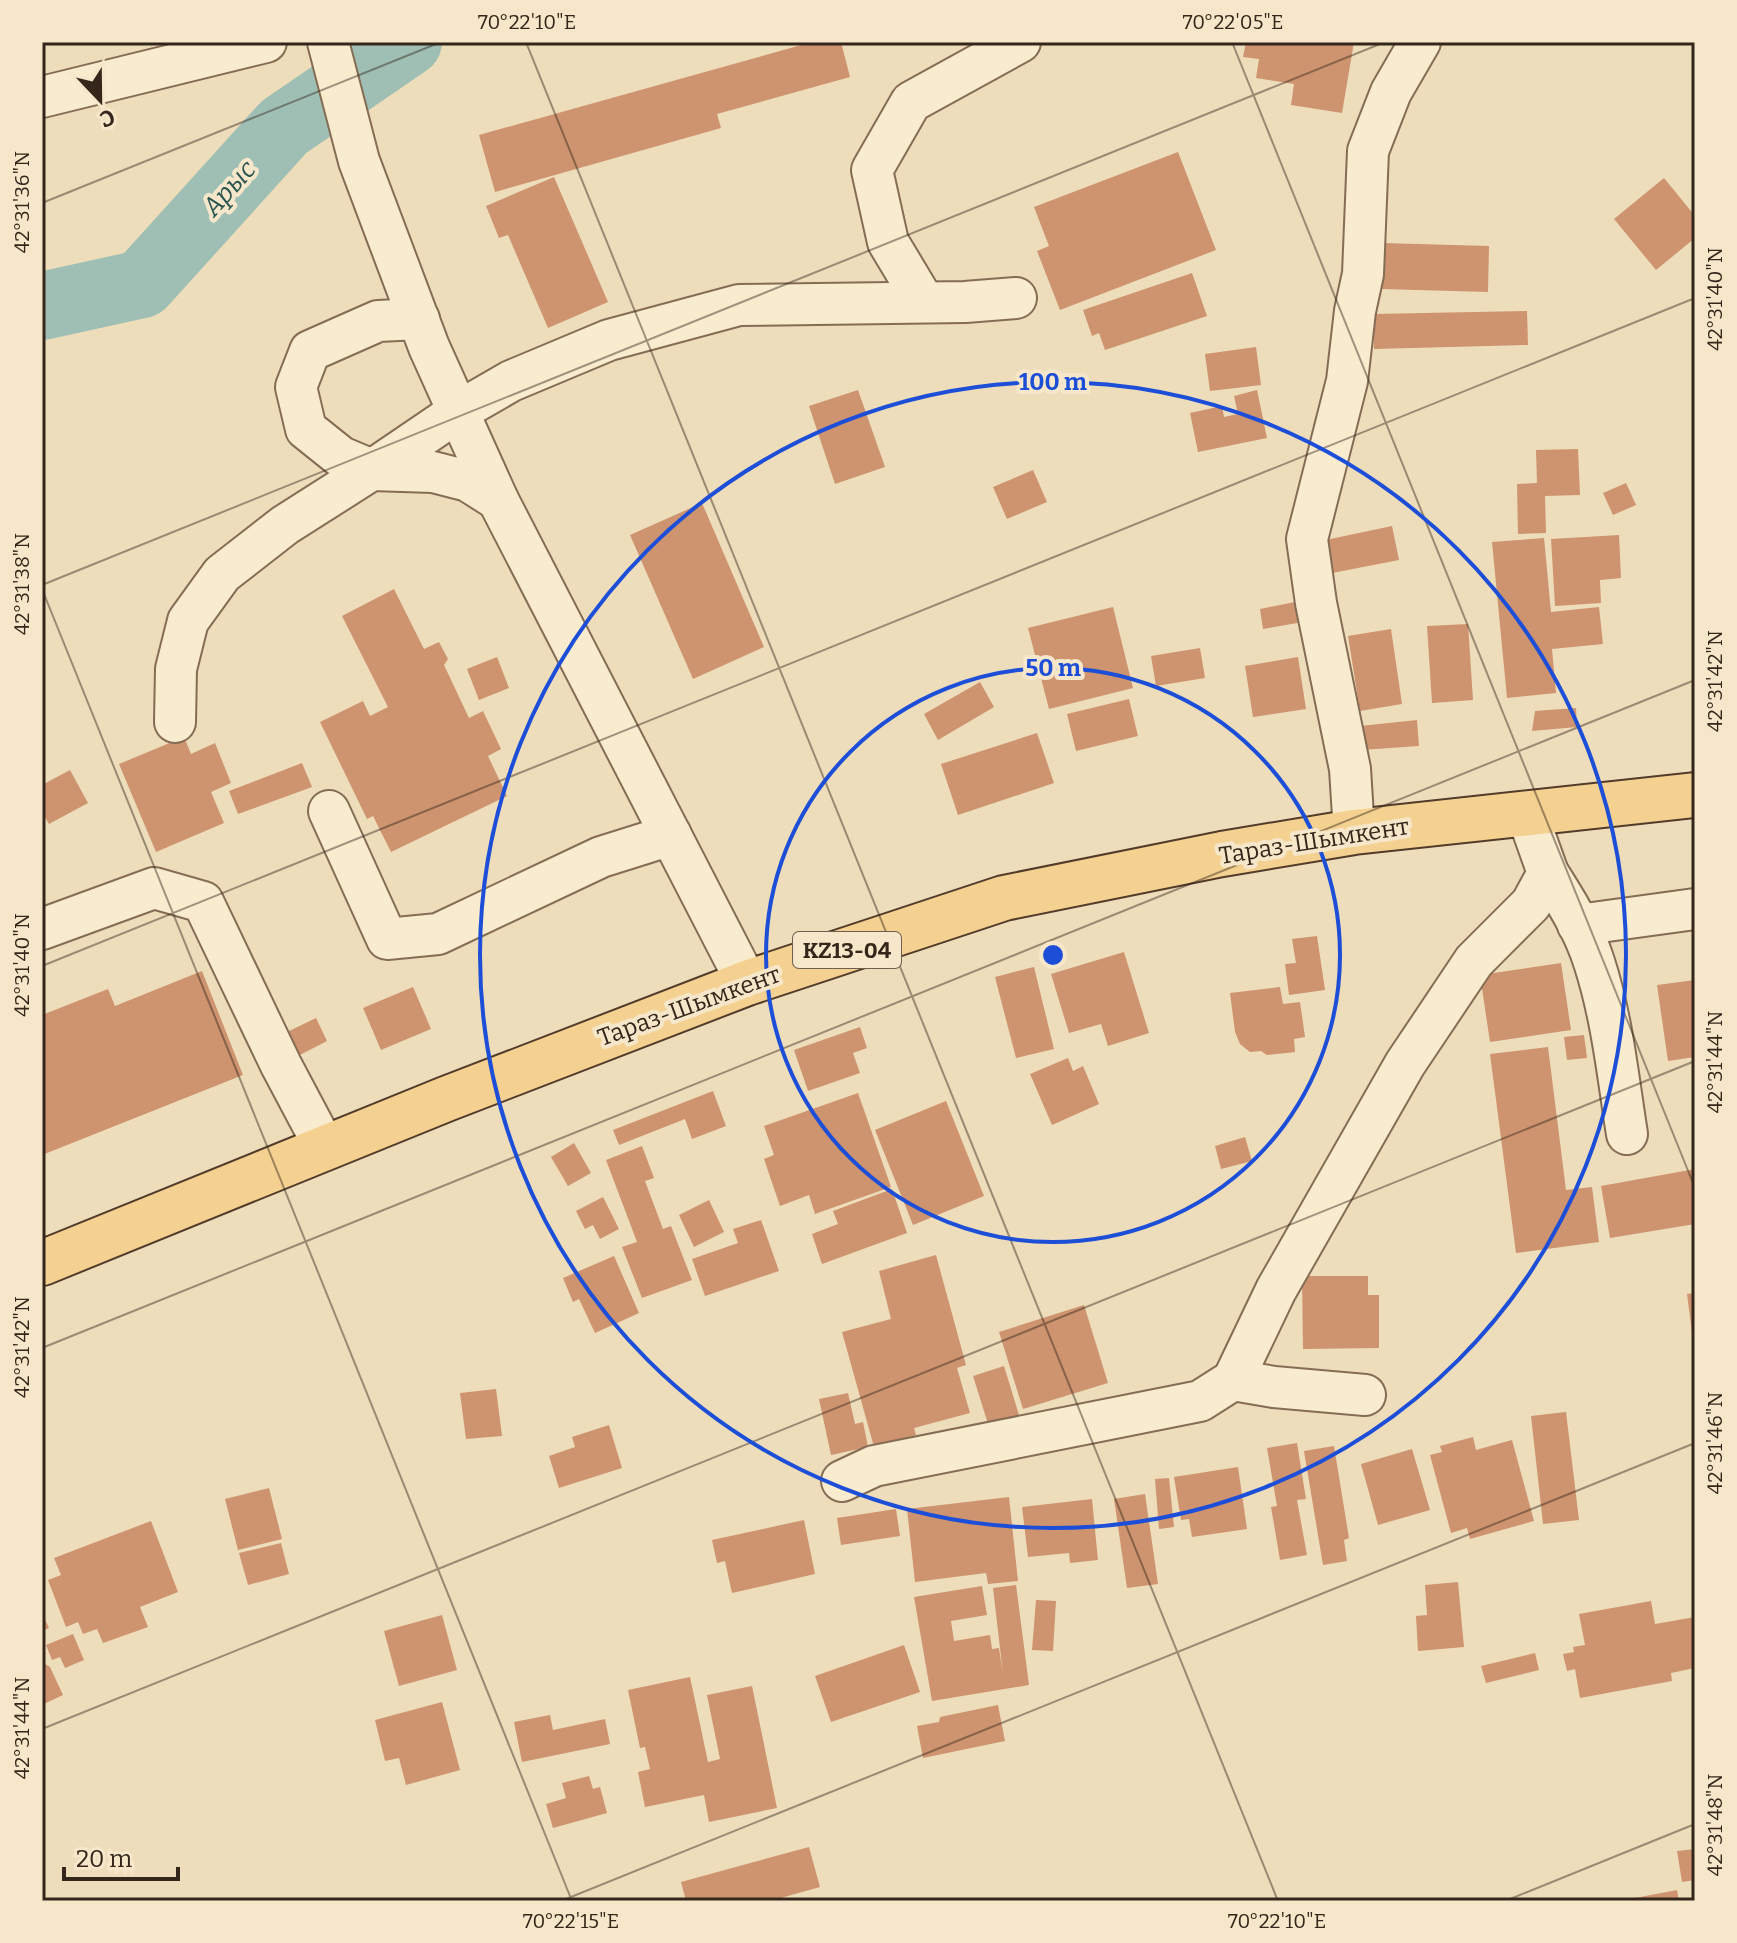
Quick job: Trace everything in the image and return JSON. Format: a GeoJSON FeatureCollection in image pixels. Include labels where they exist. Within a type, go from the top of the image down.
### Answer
{"type":"FeatureCollection","features":[{"type":"Feature","properties":{"kind":"main road","name":"Тараз-Шымкент"},"geometry":{"type":"LineString","coordinates":[[42,1263],[446,1099],[747,983],[1004,898],[1222,854],[1354,832],[1695,795]]}},
{"type":"Feature","properties":{"kind":"street"},"geometry":{"type":"LineString","coordinates":[[42,97],[266,42]]}},
{"type":"Feature","properties":{"kind":"street"},"geometry":{"type":"LineString","coordinates":[[924,302],[888,242],[872,170],[911,102],[1020,42]]}},
{"type":"Feature","properties":{"kind":"street"},"geometry":{"type":"LineString","coordinates":[[1354,832],[1350,769],[1321,632],[1307,539],[1347,381],[1355,311],[1363,274],[1368,151],[1391,92],[1420,42]]}},
{"type":"Feature","properties":{"kind":"street"},"geometry":{"type":"LineString","coordinates":[[329,45],[359,161],[419,319],[498,500],[747,983]]}},
{"type":"Feature","properties":{"kind":"street"},"geometry":{"type":"LineString","coordinates":[[175,722],[176,669],[188,621],[222,574],[285,525],[459,411],[511,381],[609,340],[739,305],[965,302],[1016,298]]}},
{"type":"Feature","properties":{"kind":"street"},"geometry":{"type":"LineString","coordinates":[[419,319],[378,321],[310,351],[296,387],[306,429],[341,457],[372,470],[433,472],[468,481],[498,500]]}},
{"type":"Feature","properties":{"kind":"street"},"geometry":{"type":"LineString","coordinates":[[329,811],[387,939],[438,934],[601,857],[671,835]]}},
{"type":"Feature","properties":{"kind":"street"},"geometry":{"type":"LineString","coordinates":[[1527,814],[1548,873],[1571,909],[1594,960],[1608,1013],[1627,1134]]}},
{"type":"Feature","properties":{"kind":"street"},"geometry":{"type":"LineString","coordinates":[[842,1481],[874,1466],[1200,1401],[1233,1380],[1276,1290],[1405,1064],[1474,961],[1531,904],[1548,873]]}},
{"type":"Feature","properties":{"kind":"street"},"geometry":{"type":"LineString","coordinates":[[42,929],[154,888],[203,902],[281,1065],[325,1148]]}},
{"type":"Feature","properties":{"kind":"street"},"geometry":{"type":"LineString","coordinates":[[1578,925],[1695,909]]}},
{"type":"Feature","properties":{"kind":"street"},"geometry":{"type":"LineString","coordinates":[[1233,1380],[1365,1395]]}},
{"type":"Feature","properties":{"kind":"building"},"geometry":{"type":"Polygon","coordinates":[[[812,42],[841,42],[850,77],[717,114],[721,128],[495,192],[479,135],[812,42]]]}},
{"type":"Feature","properties":{"kind":"building"},"geometry":{"type":"Polygon","coordinates":[[[1246,42],[1354,42],[1342,113],[1291,105],[1294,84],[1256,78],[1259,59],[1243,57],[1246,42]]]}},
{"type":"Feature","properties":{"kind":"building"},"geometry":{"type":"Polygon","coordinates":[[[1178,152],[1216,250],[1060,310],[1037,251],[1049,246],[1034,207],[1178,152]]]}},
{"type":"Feature","properties":{"kind":"building"},"geometry":{"type":"Polygon","coordinates":[[[554,177],[608,302],[548,328],[508,235],[499,238],[486,206],[554,177]]]}},
{"type":"Feature","properties":{"kind":"building"},"geometry":{"type":"Polygon","coordinates":[[[1664,178],[1695,216],[1695,238],[1656,270],[1614,219],[1664,178]]]}},
{"type":"Feature","properties":{"kind":"building"},"geometry":{"type":"Polygon","coordinates":[[[1382,243],[1489,246],[1488,292],[1381,289],[1382,243]]]}},
{"type":"Feature","properties":{"kind":"building"},"geometry":{"type":"Polygon","coordinates":[[[1192,273],[1207,316],[1105,350],[1099,333],[1092,336],[1083,310],[1192,273]]]}},
{"type":"Feature","properties":{"kind":"building"},"geometry":{"type":"Polygon","coordinates":[[[1527,311],[1528,345],[1374,349],[1373,314],[1527,311]]]}},
{"type":"Feature","properties":{"kind":"building"},"geometry":{"type":"Polygon","coordinates":[[[1256,347],[1261,385],[1210,391],[1205,354],[1256,347]]]}},
{"type":"Feature","properties":{"kind":"building"},"geometry":{"type":"Polygon","coordinates":[[[858,390],[885,467],[835,484],[809,406],[858,390]]]}},
{"type":"Feature","properties":{"kind":"building"},"geometry":{"type":"Polygon","coordinates":[[[1257,390],[1267,438],[1198,452],[1190,413],[1222,406],[1224,417],[1238,414],[1234,396],[1257,390]]]}},
{"type":"Feature","properties":{"kind":"building"},"geometry":{"type":"Polygon","coordinates":[[[1578,449],[1580,495],[1545,496],[1546,533],[1518,534],[1517,484],[1537,483],[1536,450],[1578,449]]]}},
{"type":"Feature","properties":{"kind":"building"},"geometry":{"type":"Polygon","coordinates":[[[1033,470],[1047,502],[1007,519],[993,487],[1033,470]]]}},
{"type":"Feature","properties":{"kind":"building"},"geometry":{"type":"Polygon","coordinates":[[[1626,483],[1636,505],[1613,515],[1603,493],[1626,483]]]}},
{"type":"Feature","properties":{"kind":"building"},"geometry":{"type":"Polygon","coordinates":[[[702,503],[764,647],[693,679],[630,535],[702,503]]]}},
{"type":"Feature","properties":{"kind":"building"},"geometry":{"type":"Polygon","coordinates":[[[1392,526],[1399,560],[1322,575],[1316,542],[1392,526]]]}},
{"type":"Feature","properties":{"kind":"building"},"geometry":{"type":"Polygon","coordinates":[[[1619,535],[1621,578],[1600,580],[1601,603],[1555,606],[1551,539],[1619,535]]]}},
{"type":"Feature","properties":{"kind":"building"},"geometry":{"type":"Polygon","coordinates":[[[1544,538],[1551,612],[1599,607],[1603,644],[1552,649],[1556,693],[1507,698],[1492,542],[1544,538]]]}},
{"type":"Feature","properties":{"kind":"building"},"geometry":{"type":"Polygon","coordinates":[[[394,589],[424,649],[439,642],[448,659],[444,665],[469,718],[483,711],[501,749],[488,756],[507,796],[391,852],[373,816],[367,819],[320,722],[363,701],[370,716],[388,707],[342,616],[394,589]]]}},
{"type":"Feature","properties":{"kind":"building"},"geometry":{"type":"Polygon","coordinates":[[[1300,601],[1303,622],[1263,629],[1260,609],[1300,601]]]}},
{"type":"Feature","properties":{"kind":"building"},"geometry":{"type":"Polygon","coordinates":[[[1113,607],[1133,688],[1049,709],[1028,628],[1113,607]]]}},
{"type":"Feature","properties":{"kind":"building"},"geometry":{"type":"Polygon","coordinates":[[[1468,624],[1473,700],[1432,703],[1427,626],[1468,624]]]}},
{"type":"Feature","properties":{"kind":"building"},"geometry":{"type":"Polygon","coordinates":[[[1391,629],[1402,704],[1360,711],[1348,636],[1391,629]]]}},
{"type":"Feature","properties":{"kind":"building"},"geometry":{"type":"Polygon","coordinates":[[[1200,648],[1205,678],[1156,686],[1151,656],[1200,648]]]}},
{"type":"Feature","properties":{"kind":"building"},"geometry":{"type":"Polygon","coordinates":[[[497,657],[509,688],[479,700],[467,669],[497,657]]]}},
{"type":"Feature","properties":{"kind":"building"},"geometry":{"type":"Polygon","coordinates":[[[1298,657],[1306,709],[1253,717],[1245,666],[1298,657]]]}},
{"type":"Feature","properties":{"kind":"building"},"geometry":{"type":"Polygon","coordinates":[[[980,682],[994,707],[938,740],[924,714],[980,682]]]}},
{"type":"Feature","properties":{"kind":"building"},"geometry":{"type":"Polygon","coordinates":[[[1129,699],[1138,736],[1076,751],[1067,714],[1129,699]]]}},
{"type":"Feature","properties":{"kind":"building"},"geometry":{"type":"Polygon","coordinates":[[[1576,708],[1577,727],[1532,731],[1535,711],[1576,708]]]}},
{"type":"Feature","properties":{"kind":"building"},"geometry":{"type":"Polygon","coordinates":[[[1417,720],[1419,746],[1361,750],[1360,726],[1417,720]]]}},
{"type":"Feature","properties":{"kind":"building"},"geometry":{"type":"Polygon","coordinates":[[[1037,733],[1054,783],[958,815],[941,764],[1037,733]]]}},
{"type":"Feature","properties":{"kind":"building"},"geometry":{"type":"Polygon","coordinates":[[[184,737],[191,754],[215,743],[231,783],[211,792],[224,823],[156,852],[119,764],[184,737]]]}},
{"type":"Feature","properties":{"kind":"building"},"geometry":{"type":"Polygon","coordinates":[[[302,763],[312,787],[238,814],[229,791],[302,763]]]}},
{"type":"Feature","properties":{"kind":"building"},"geometry":{"type":"Polygon","coordinates":[[[70,770],[88,803],[49,824],[42,812],[42,785],[70,770]]]}},
{"type":"Feature","properties":{"kind":"building"},"geometry":{"type":"Polygon","coordinates":[[[1317,936],[1325,990],[1289,995],[1285,964],[1296,963],[1292,939],[1317,936]]]}},
{"type":"Feature","properties":{"kind":"building"},"geometry":{"type":"Polygon","coordinates":[[[1124,952],[1149,1033],[1108,1046],[1101,1024],[1069,1033],[1051,974],[1124,952]]]}},
{"type":"Feature","properties":{"kind":"building"},"geometry":{"type":"Polygon","coordinates":[[[1561,963],[1571,1030],[1490,1042],[1480,975],[1561,963]]]}},
{"type":"Feature","properties":{"kind":"building"},"geometry":{"type":"Polygon","coordinates":[[[1034,967],[1054,1049],[1016,1058],[995,977],[1034,967]]]}},
{"type":"Feature","properties":{"kind":"building"},"geometry":{"type":"Polygon","coordinates":[[[202,971],[243,1075],[42,1155],[42,1015],[108,989],[115,1006],[202,971]]]}},
{"type":"Feature","properties":{"kind":"building"},"geometry":{"type":"Polygon","coordinates":[[[1695,980],[1695,1057],[1668,1061],[1657,985],[1695,980]]]}},
{"type":"Feature","properties":{"kind":"building"},"geometry":{"type":"Polygon","coordinates":[[[413,987],[431,1029],[381,1050],[363,1008],[413,987]]]}},
{"type":"Feature","properties":{"kind":"building"},"geometry":{"type":"Polygon","coordinates":[[[1280,987],[1283,1004],[1300,1002],[1305,1037],[1294,1039],[1295,1052],[1267,1055],[1261,1051],[1250,1052],[1240,1044],[1235,1032],[1230,993],[1280,987]]]}},
{"type":"Feature","properties":{"kind":"building"},"geometry":{"type":"Polygon","coordinates":[[[316,1018],[327,1041],[296,1057],[285,1033],[316,1018]]]}},
{"type":"Feature","properties":{"kind":"building"},"geometry":{"type":"Polygon","coordinates":[[[860,1027],[867,1048],[853,1053],[860,1073],[808,1091],[794,1050],[860,1027]]]}},
{"type":"Feature","properties":{"kind":"building"},"geometry":{"type":"Polygon","coordinates":[[[1584,1035],[1587,1058],[1567,1060],[1564,1037],[1584,1035]]]}},
{"type":"Feature","properties":{"kind":"building"},"geometry":{"type":"Polygon","coordinates":[[[1548,1047],[1566,1190],[1592,1187],[1599,1242],[1516,1253],[1490,1054],[1548,1047]]]}},
{"type":"Feature","properties":{"kind":"building"},"geometry":{"type":"Polygon","coordinates":[[[1068,1058],[1073,1071],[1083,1066],[1099,1104],[1052,1125],[1030,1074],[1068,1058]]]}},
{"type":"Feature","properties":{"kind":"building"},"geometry":{"type":"Polygon","coordinates":[[[713,1091],[726,1126],[692,1139],[685,1119],[619,1145],[613,1130],[713,1091]]]}},
{"type":"Feature","properties":{"kind":"building"},"geometry":{"type":"Polygon","coordinates":[[[858,1093],[891,1187],[815,1214],[809,1195],[780,1206],[764,1159],[774,1155],[764,1126],[858,1093]]]}},
{"type":"Feature","properties":{"kind":"building"},"geometry":{"type":"Polygon","coordinates":[[[946,1101],[984,1196],[913,1225],[875,1130],[946,1101]]]}},
{"type":"Feature","properties":{"kind":"building"},"geometry":{"type":"Polygon","coordinates":[[[1245,1137],[1252,1161],[1221,1169],[1215,1146],[1245,1137]]]}},
{"type":"Feature","properties":{"kind":"building"},"geometry":{"type":"Polygon","coordinates":[[[574,1143],[591,1173],[568,1186],[551,1157],[574,1143]]]}},
{"type":"Feature","properties":{"kind":"building"},"geometry":{"type":"Polygon","coordinates":[[[642,1146],[654,1178],[645,1181],[663,1229],[671,1226],[692,1280],[642,1298],[622,1247],[637,1242],[606,1160],[642,1146]]]}},
{"type":"Feature","properties":{"kind":"building"},"geometry":{"type":"Polygon","coordinates":[[[1695,1169],[1695,1224],[1610,1238],[1601,1186],[1695,1169]]]}},
{"type":"Feature","properties":{"kind":"building"},"geometry":{"type":"Polygon","coordinates":[[[892,1189],[907,1233],[822,1264],[812,1234],[838,1224],[833,1211],[892,1189]]]}},
{"type":"Feature","properties":{"kind":"building"},"geometry":{"type":"Polygon","coordinates":[[[603,1197],[619,1229],[600,1239],[593,1225],[585,1229],[576,1211],[603,1197]]]}},
{"type":"Feature","properties":{"kind":"building"},"geometry":{"type":"Polygon","coordinates":[[[709,1200],[724,1232],[694,1247],[679,1215],[709,1200]]]}},
{"type":"Feature","properties":{"kind":"building"},"geometry":{"type":"Polygon","coordinates":[[[761,1220],[779,1271],[705,1296],[692,1259],[738,1243],[733,1229],[761,1220]]]}},
{"type":"Feature","properties":{"kind":"building"},"geometry":{"type":"Polygon","coordinates":[[[936,1255],[966,1365],[957,1368],[970,1413],[914,1428],[916,1435],[874,1447],[842,1332],[891,1319],[879,1271],[936,1255]]]}},
{"type":"Feature","properties":{"kind":"building"},"geometry":{"type":"Polygon","coordinates":[[[614,1256],[639,1313],[595,1333],[579,1299],[573,1302],[563,1278],[614,1256]]]}},
{"type":"Feature","properties":{"kind":"building"},"geometry":{"type":"Polygon","coordinates":[[[1302,1276],[1368,1276],[1368,1295],[1379,1295],[1379,1348],[1303,1349],[1302,1276]]]}},
{"type":"Feature","properties":{"kind":"building"},"geometry":{"type":"Polygon","coordinates":[[[1695,1293],[1695,1340],[1693,1340],[1687,1294],[1695,1293]]]}},
{"type":"Feature","properties":{"kind":"building"},"geometry":{"type":"Polygon","coordinates":[[[1084,1305],[1108,1383],[1023,1409],[999,1332],[1084,1305]]]}},
{"type":"Feature","properties":{"kind":"building"},"geometry":{"type":"Polygon","coordinates":[[[1004,1366],[1019,1415],[988,1424],[973,1376],[1004,1366]]]}},
{"type":"Feature","properties":{"kind":"building"},"geometry":{"type":"Polygon","coordinates":[[[496,1389],[502,1436],[466,1439],[460,1393],[496,1389]]]}},
{"type":"Feature","properties":{"kind":"building"},"geometry":{"type":"Polygon","coordinates":[[[848,1393],[855,1424],[863,1422],[868,1447],[831,1455],[819,1399],[848,1393]]]}},
{"type":"Feature","properties":{"kind":"building"},"geometry":{"type":"Polygon","coordinates":[[[1566,1412],[1579,1520],[1543,1524],[1531,1416],[1566,1412]]]}},
{"type":"Feature","properties":{"kind":"building"},"geometry":{"type":"Polygon","coordinates":[[[609,1425],[622,1468],[559,1488],[549,1456],[575,1447],[572,1437],[609,1425]]]}},
{"type":"Feature","properties":{"kind":"building"},"geometry":{"type":"Polygon","coordinates":[[[1473,1437],[1476,1450],[1512,1440],[1534,1521],[1470,1539],[1467,1528],[1451,1533],[1430,1455],[1442,1452],[1440,1446],[1473,1437]]]}},
{"type":"Feature","properties":{"kind":"building"},"geometry":{"type":"Polygon","coordinates":[[[1297,1443],[1306,1499],[1297,1500],[1307,1555],[1280,1560],[1271,1507],[1277,1506],[1267,1448],[1297,1443]]]}},
{"type":"Feature","properties":{"kind":"building"},"geometry":{"type":"Polygon","coordinates":[[[1334,1446],[1349,1538],[1344,1540],[1347,1561],[1323,1565],[1304,1451],[1334,1446]]]}},
{"type":"Feature","properties":{"kind":"building"},"geometry":{"type":"Polygon","coordinates":[[[1412,1449],[1430,1510],[1378,1525],[1361,1464],[1412,1449]]]}},
{"type":"Feature","properties":{"kind":"building"},"geometry":{"type":"Polygon","coordinates":[[[1238,1467],[1247,1529],[1192,1537],[1189,1519],[1181,1520],[1174,1477],[1238,1467]]]}},
{"type":"Feature","properties":{"kind":"building"},"geometry":{"type":"Polygon","coordinates":[[[1169,1478],[1174,1527],[1159,1529],[1155,1479],[1169,1478]]]}},
{"type":"Feature","properties":{"kind":"building"},"geometry":{"type":"Polygon","coordinates":[[[269,1488],[282,1539],[238,1550],[225,1499],[269,1488]]]}},
{"type":"Feature","properties":{"kind":"building"},"geometry":{"type":"Polygon","coordinates":[[[1145,1494],[1158,1584],[1127,1588],[1114,1499],[1145,1494]]]}},
{"type":"Feature","properties":{"kind":"building"},"geometry":{"type":"Polygon","coordinates":[[[1009,1497],[1018,1581],[988,1584],[986,1573],[915,1582],[907,1509],[1009,1497]]]}},
{"type":"Feature","properties":{"kind":"building"},"geometry":{"type":"Polygon","coordinates":[[[1092,1499],[1098,1560],[1070,1563],[1069,1553],[1028,1557],[1022,1507],[1092,1499]]]}},
{"type":"Feature","properties":{"kind":"building"},"geometry":{"type":"Polygon","coordinates":[[[896,1509],[900,1536],[841,1545],[837,1518],[896,1509]]]}},
{"type":"Feature","properties":{"kind":"building"},"geometry":{"type":"Polygon","coordinates":[[[804,1520],[815,1574],[732,1593],[725,1561],[717,1563],[712,1540],[804,1520]]]}},
{"type":"Feature","properties":{"kind":"building"},"geometry":{"type":"Polygon","coordinates":[[[151,1521],[178,1592],[140,1607],[148,1627],[103,1643],[97,1629],[83,1634],[78,1622],[66,1627],[48,1580],[61,1575],[54,1558],[151,1521]]]}},
{"type":"Feature","properties":{"kind":"building"},"geometry":{"type":"Polygon","coordinates":[[[281,1543],[289,1574],[248,1585],[239,1553],[281,1543]]]}},
{"type":"Feature","properties":{"kind":"building"},"geometry":{"type":"Polygon","coordinates":[[[1458,1582],[1464,1647],[1418,1651],[1416,1616],[1427,1615],[1425,1585],[1458,1582]]]}},
{"type":"Feature","properties":{"kind":"building"},"geometry":{"type":"Polygon","coordinates":[[[1016,1585],[1029,1685],[932,1701],[914,1597],[982,1586],[987,1615],[951,1621],[954,1641],[990,1635],[992,1649],[999,1648],[1003,1674],[993,1588],[1016,1585]]]}},
{"type":"Feature","properties":{"kind":"building"},"geometry":{"type":"Polygon","coordinates":[[[1036,1600],[1056,1601],[1053,1651],[1032,1650],[1036,1600]]]}},
{"type":"Feature","properties":{"kind":"building"},"geometry":{"type":"Polygon","coordinates":[[[1651,1601],[1655,1624],[1695,1617],[1695,1668],[1671,1673],[1672,1681],[1580,1698],[1575,1669],[1567,1671],[1563,1654],[1574,1652],[1573,1647],[1585,1645],[1579,1614],[1651,1601]]]}},
{"type":"Feature","properties":{"kind":"building"},"geometry":{"type":"Polygon","coordinates":[[[42,1613],[49,1628],[42,1631],[42,1613]]]}},
{"type":"Feature","properties":{"kind":"building"},"geometry":{"type":"Polygon","coordinates":[[[442,1615],[457,1670],[399,1686],[384,1631],[442,1615]]]}},
{"type":"Feature","properties":{"kind":"building"},"geometry":{"type":"Polygon","coordinates":[[[73,1634],[84,1660],[65,1668],[60,1657],[52,1660],[46,1645],[73,1634]]]}},
{"type":"Feature","properties":{"kind":"building"},"geometry":{"type":"Polygon","coordinates":[[[904,1645],[920,1692],[831,1722],[815,1676],[904,1645]]]}},
{"type":"Feature","properties":{"kind":"building"},"geometry":{"type":"Polygon","coordinates":[[[1535,1653],[1539,1670],[1486,1683],[1481,1666],[1535,1653]]]}},
{"type":"Feature","properties":{"kind":"building"},"geometry":{"type":"Polygon","coordinates":[[[42,1662],[50,1667],[63,1695],[42,1705],[42,1662]]]}},
{"type":"Feature","properties":{"kind":"building"},"geometry":{"type":"Polygon","coordinates":[[[690,1677],[708,1762],[720,1759],[707,1695],[752,1686],[777,1808],[709,1822],[704,1795],[645,1807],[638,1772],[650,1769],[645,1747],[640,1748],[628,1690],[690,1677]]]}},
{"type":"Feature","properties":{"kind":"building"},"geometry":{"type":"Polygon","coordinates":[[[442,1702],[460,1770],[406,1785],[399,1758],[385,1761],[375,1720],[442,1702]]]}},
{"type":"Feature","properties":{"kind":"building"},"geometry":{"type":"Polygon","coordinates":[[[998,1705],[1005,1741],[923,1758],[917,1726],[939,1722],[940,1717],[998,1705]]]}},
{"type":"Feature","properties":{"kind":"building"},"geometry":{"type":"Polygon","coordinates":[[[550,1715],[553,1730],[605,1719],[610,1744],[522,1762],[514,1722],[550,1715]]]}},
{"type":"Feature","properties":{"kind":"building"},"geometry":{"type":"Polygon","coordinates":[[[589,1776],[593,1789],[600,1787],[607,1813],[553,1828],[546,1804],[566,1798],[562,1783],[589,1776]]]}},
{"type":"Feature","properties":{"kind":"building"},"geometry":{"type":"Polygon","coordinates":[[[809,1847],[820,1887],[770,1901],[686,1901],[681,1882],[809,1847]]]}},
{"type":"Feature","properties":{"kind":"building"},"geometry":{"type":"Polygon","coordinates":[[[1695,1849],[1695,1880],[1682,1882],[1677,1851],[1695,1849]]]}},
{"type":"Feature","properties":{"kind":"building"},"geometry":{"type":"Polygon","coordinates":[[[1677,1890],[1679,1901],[1635,1901],[1635,1898],[1677,1890]]]}},
{"type":"Feature","properties":{"kind":"waterway","name":"Арыс"},"geometry":{"type":"LineString","coordinates":[[42,306],[142,284],[284,127],[408,42]]}}]}
